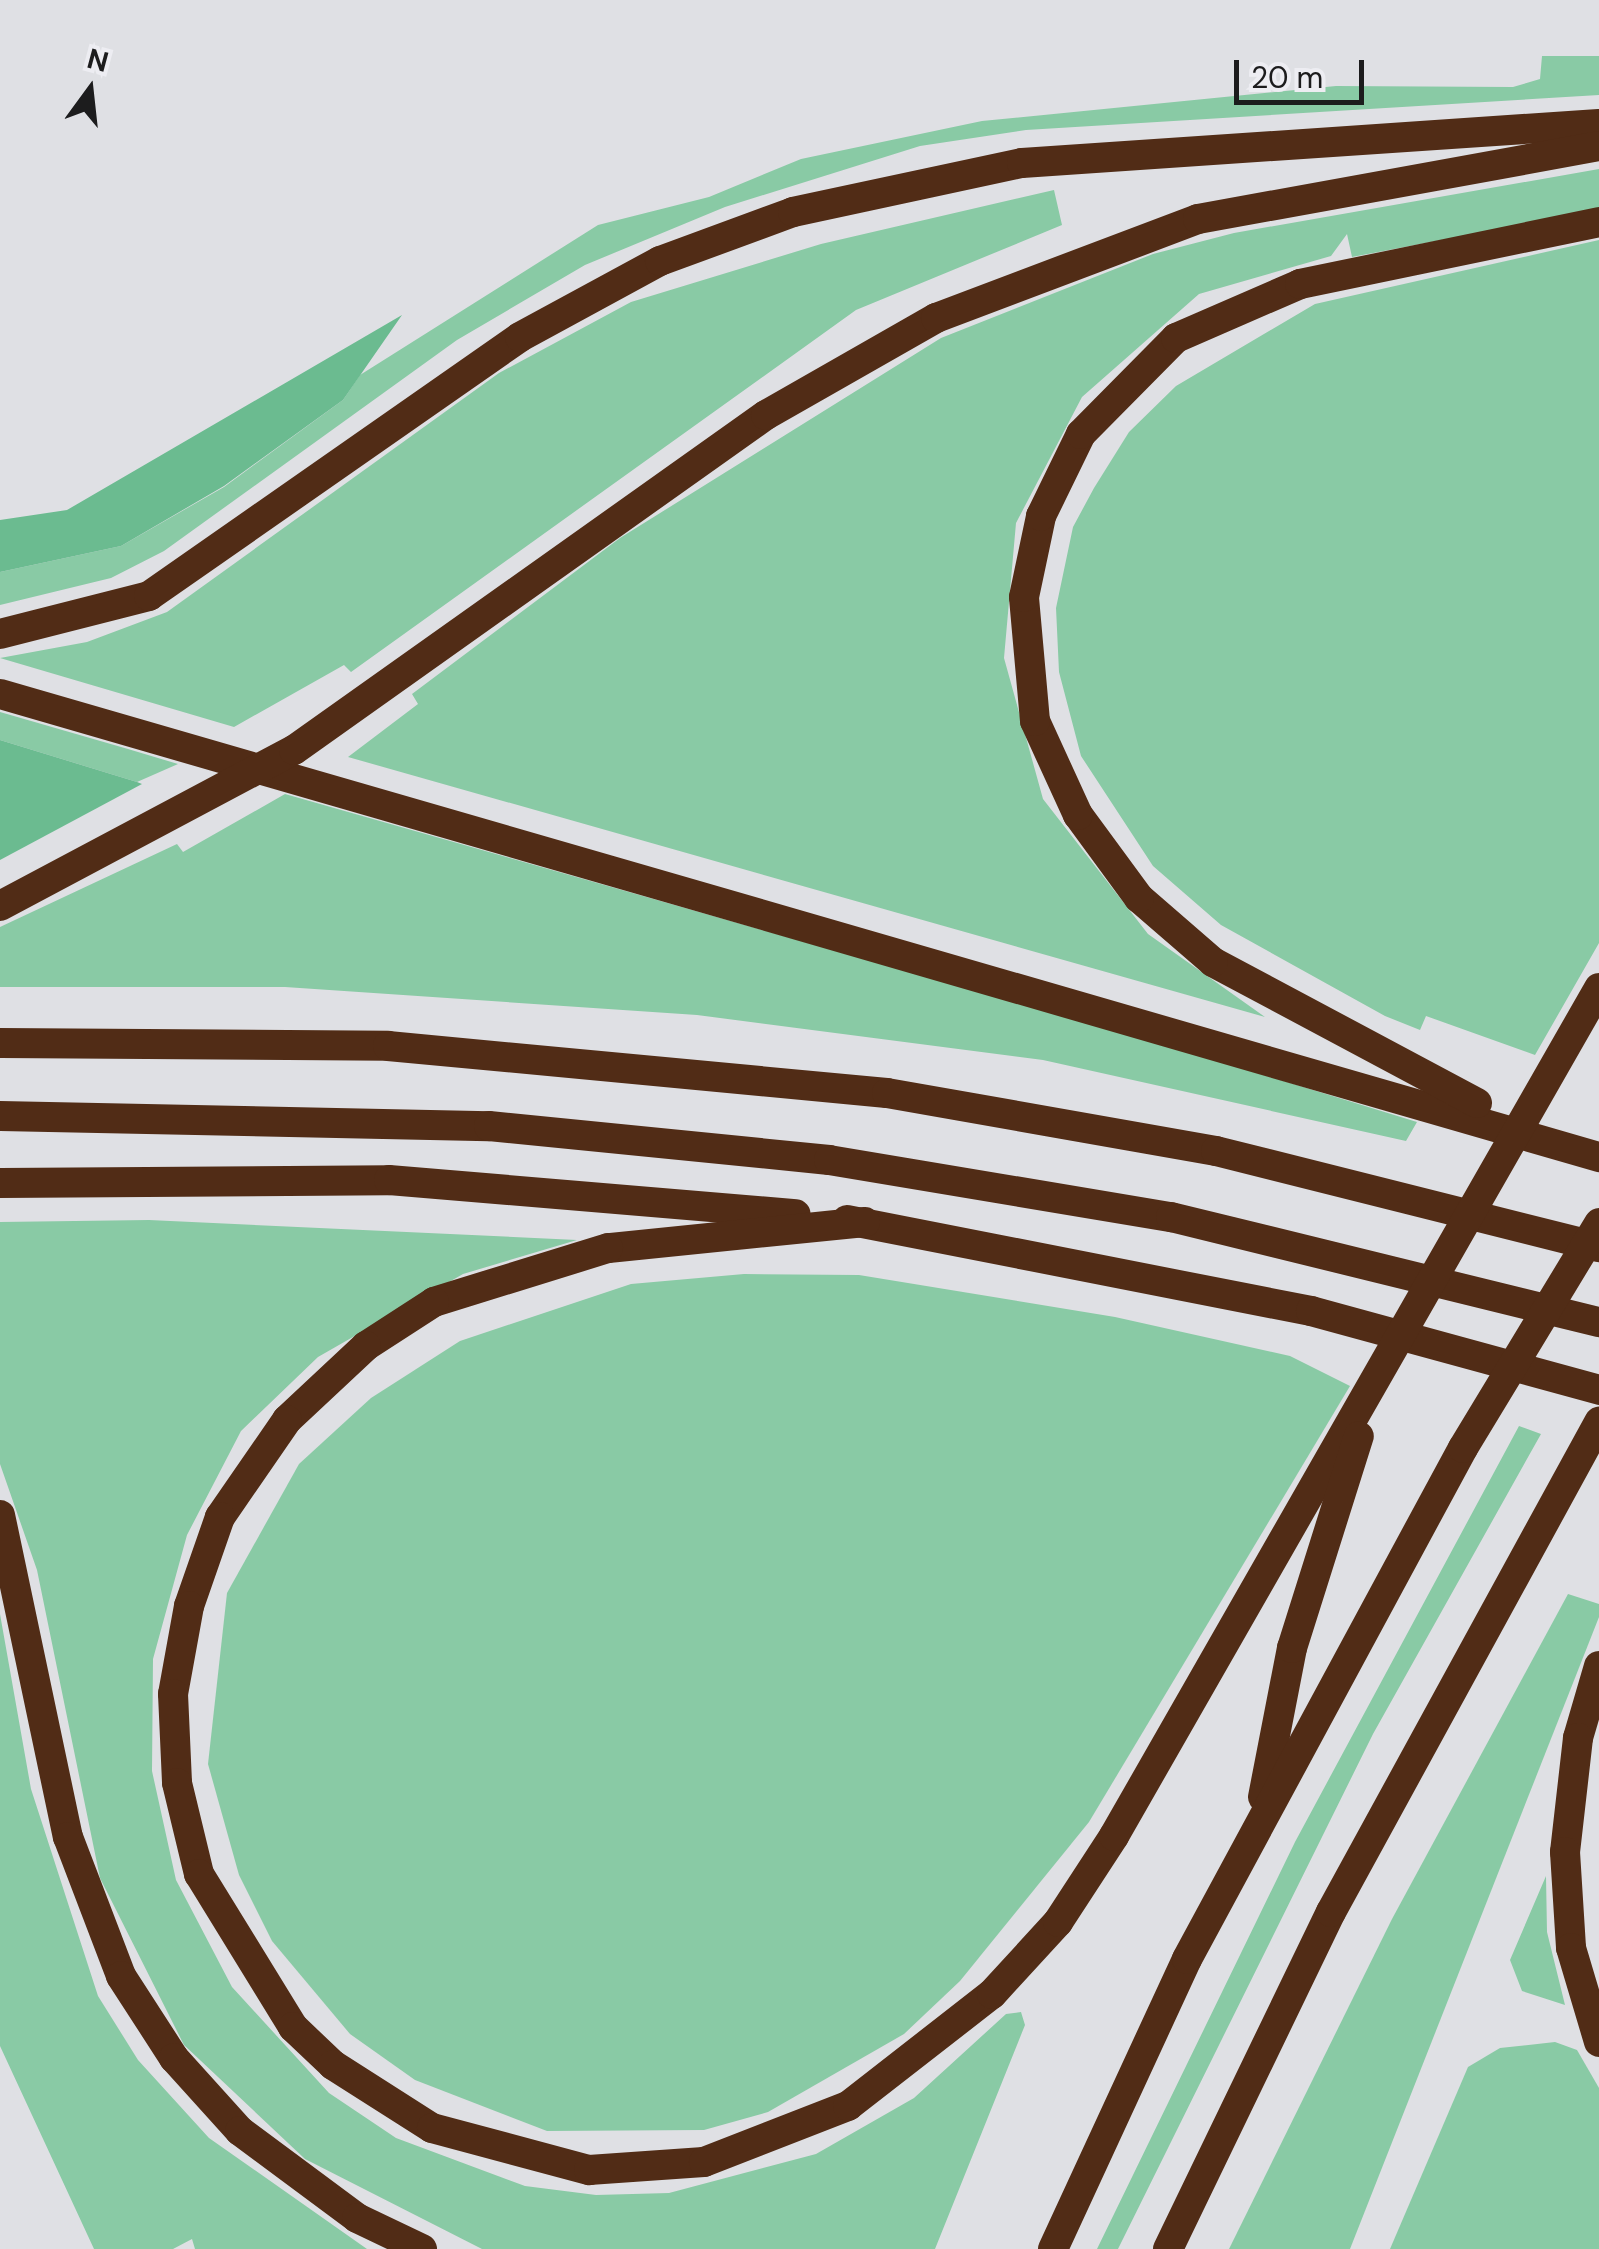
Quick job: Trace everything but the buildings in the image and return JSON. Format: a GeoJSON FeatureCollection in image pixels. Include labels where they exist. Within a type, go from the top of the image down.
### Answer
{"type":"FeatureCollection","features":[{"type":"Feature","properties":{"kind":"highway"},"geometry":{"type":"LineString","coordinates":[[0,634],[149,596],[520,336],[660,261],[793,212],[1022,163],[1599,124]]}},
{"type":"Feature","properties":{"kind":"highway"},"geometry":{"type":"LineString","coordinates":[[0,906],[180,816],[356,710],[766,415],[1003,287],[1198,219],[1599,146]]}},
{"type":"Feature","properties":{"kind":"highway"},"geometry":{"type":"LineString","coordinates":[[1434,1094],[1214,962],[1106,858],[1035,721],[1022,639],[1030,556],[1081,434],[1176,338],[1300,284],[1599,222]]}},
{"type":"Feature","properties":{"kind":"highway"},"geometry":{"type":"LineString","coordinates":[[0,694],[1434,1094],[1599,1157]]}},
{"type":"Feature","properties":{"kind":"highway"},"geometry":{"type":"LineString","coordinates":[[865,1222],[693,1234],[484,1280],[366,1346],[287,1420],[240,1480],[202,1562],[180,1647],[172,1739],[188,1835],[220,1918],[263,1990],[333,2066],[386,2104],[534,2162],[644,2171],[765,2144],[886,2083],[992,1994],[1058,1922],[1372,1393],[1599,988]]}},
{"type":"Feature","properties":{"kind":"highway"},"geometry":{"type":"LineString","coordinates":[[0,1043],[388,1046],[720,1072],[1052,1119],[1379,1188],[1599,1247]]}},
{"type":"Feature","properties":{"kind":"highway"},"geometry":{"type":"LineString","coordinates":[[0,1116],[320,1117],[657,1140],[1000,1186],[1340,1254],[1599,1322]]}},
{"type":"Feature","properties":{"kind":"highway"},"geometry":{"type":"LineString","coordinates":[[0,1184],[390,1180],[865,1222],[1311,1311],[1599,1390]]}},
{"type":"Feature","properties":{"kind":"highway"},"geometry":{"type":"LineString","coordinates":[[1052,2249],[1257,1829],[1463,1448],[1599,1223]]}},
{"type":"Feature","properties":{"kind":"highway"},"geometry":{"type":"LineString","coordinates":[[1257,1829],[1292,1648],[1372,1393]]}},
{"type":"Feature","properties":{"kind":"highway"},"geometry":{"type":"LineString","coordinates":[[1168,2249],[1331,1912],[1599,1422]]}},
{"type":"Feature","properties":{"kind":"highway"},"geometry":{"type":"LineString","coordinates":[[0,1516],[68,1837],[100,1932],[138,2004],[240,2131],[357,2218],[422,2249]]}},
{"type":"Feature","properties":{"kind":"highway"},"geometry":{"type":"LineString","coordinates":[[1599,1666],[1578,1738],[1565,1852],[1571,1948],[1599,2042]]}},
{"type":"Feature","properties":{"kind":"green space"},"geometry":{"type":"Polygon","coordinates":[[[1542,56],[1599,56],[1599,95],[1026,130],[920,146],[725,207],[585,265],[457,340],[164,551],[111,578],[0,605],[0,572],[121,546],[224,487],[343,400],[360,375],[598,225],[709,197],[801,159],[982,121],[1336,86],[1513,87],[1540,79],[1542,56]]]}},
{"type":"Feature","properties":{"kind":"green space"},"geometry":{"type":"Polygon","coordinates":[[[1599,169],[1599,210],[1352,257],[1347,234],[1331,256],[1199,294],[1082,397],[1016,523],[1004,658],[1043,799],[1148,934],[1265,1017],[348,757],[418,704],[412,694],[620,538],[941,338],[1153,254],[1234,233],[1599,169]]]}},
{"type":"Feature","properties":{"kind":"green space"},"geometry":{"type":"Polygon","coordinates":[[[1054,190],[1062,225],[856,310],[351,672],[344,665],[234,727],[0,658],[87,642],[167,612],[499,373],[631,302],[821,244],[1054,190]]]}},
{"type":"Feature","properties":{"kind":"green space"},"geometry":{"type":"Polygon","coordinates":[[[1599,240],[1599,943],[1535,1055],[1426,1016],[1420,1030],[1385,1016],[1221,925],[1153,866],[1081,756],[1059,672],[1056,608],[1073,527],[1094,488],[1129,432],[1176,386],[1315,304],[1599,240]]]}},
{"type":"Feature","properties":{"kind":"green space"},"geometry":{"type":"Polygon","coordinates":[[[402,315],[343,400],[224,486],[121,546],[0,572],[0,520],[67,510],[402,315]]]}},
{"type":"Feature","properties":{"kind":"green space"},"geometry":{"type":"Polygon","coordinates":[[[0,712],[178,764],[137,782],[0,740],[0,712]]]}},
{"type":"Feature","properties":{"kind":"green space"},"geometry":{"type":"Polygon","coordinates":[[[0,740],[137,782],[142,784],[0,860],[0,740]]]}},
{"type":"Feature","properties":{"kind":"green space"},"geometry":{"type":"Polygon","coordinates":[[[285,794],[1163,1044],[1417,1122],[1406,1141],[1043,1060],[697,1015],[285,987],[0,987],[0,927],[177,844],[183,852],[285,794]]]}},
{"type":"Feature","properties":{"kind":"green space"},"geometry":{"type":"Polygon","coordinates":[[[149,1220],[577,1240],[463,1274],[318,1357],[241,1431],[187,1535],[153,1659],[152,1771],[176,1880],[232,1987],[329,2093],[396,2138],[525,2186],[596,2195],[669,2193],[816,2154],[914,2098],[1006,2014],[1021,2012],[1025,2025],[935,2249],[482,2249],[305,2159],[184,2045],[100,1878],[37,1570],[0,1464],[0,1222],[149,1220]]]}},
{"type":"Feature","properties":{"kind":"green space"},"geometry":{"type":"Polygon","coordinates":[[[744,1274],[859,1275],[1115,1317],[1290,1356],[1350,1386],[1089,1822],[960,1981],[904,2034],[768,2112],[704,2130],[547,2131],[415,2080],[350,2034],[272,1941],[239,1875],[208,1764],[227,1593],[299,1464],[371,1398],[460,1341],[631,1284],[744,1274]]]}},
{"type":"Feature","properties":{"kind":"green space"},"geometry":{"type":"Polygon","coordinates":[[[1519,1426],[1541,1434],[1373,1734],[1118,2249],[1097,2249],[1295,1842],[1519,1426]]]}},
{"type":"Feature","properties":{"kind":"green space"},"geometry":{"type":"Polygon","coordinates":[[[1568,1594],[1599,1604],[1599,1617],[1350,2249],[1229,2249],[1392,1919],[1568,1594]]]}},
{"type":"Feature","properties":{"kind":"green space"},"geometry":{"type":"Polygon","coordinates":[[[0,1614],[31,1789],[98,1996],[138,2060],[209,2138],[367,2249],[195,2249],[192,2239],[173,2249],[94,2249],[0,2046],[0,1614]]]}},
{"type":"Feature","properties":{"kind":"green space"},"geometry":{"type":"Polygon","coordinates":[[[1546,1876],[1547,1932],[1565,2005],[1522,1991],[1510,1960],[1546,1876]]]}},
{"type":"Feature","properties":{"kind":"green space"},"geometry":{"type":"Polygon","coordinates":[[[1555,2042],[1577,2050],[1599,2088],[1599,2249],[1390,2249],[1468,2067],[1500,2048],[1555,2042]]]}}]}
